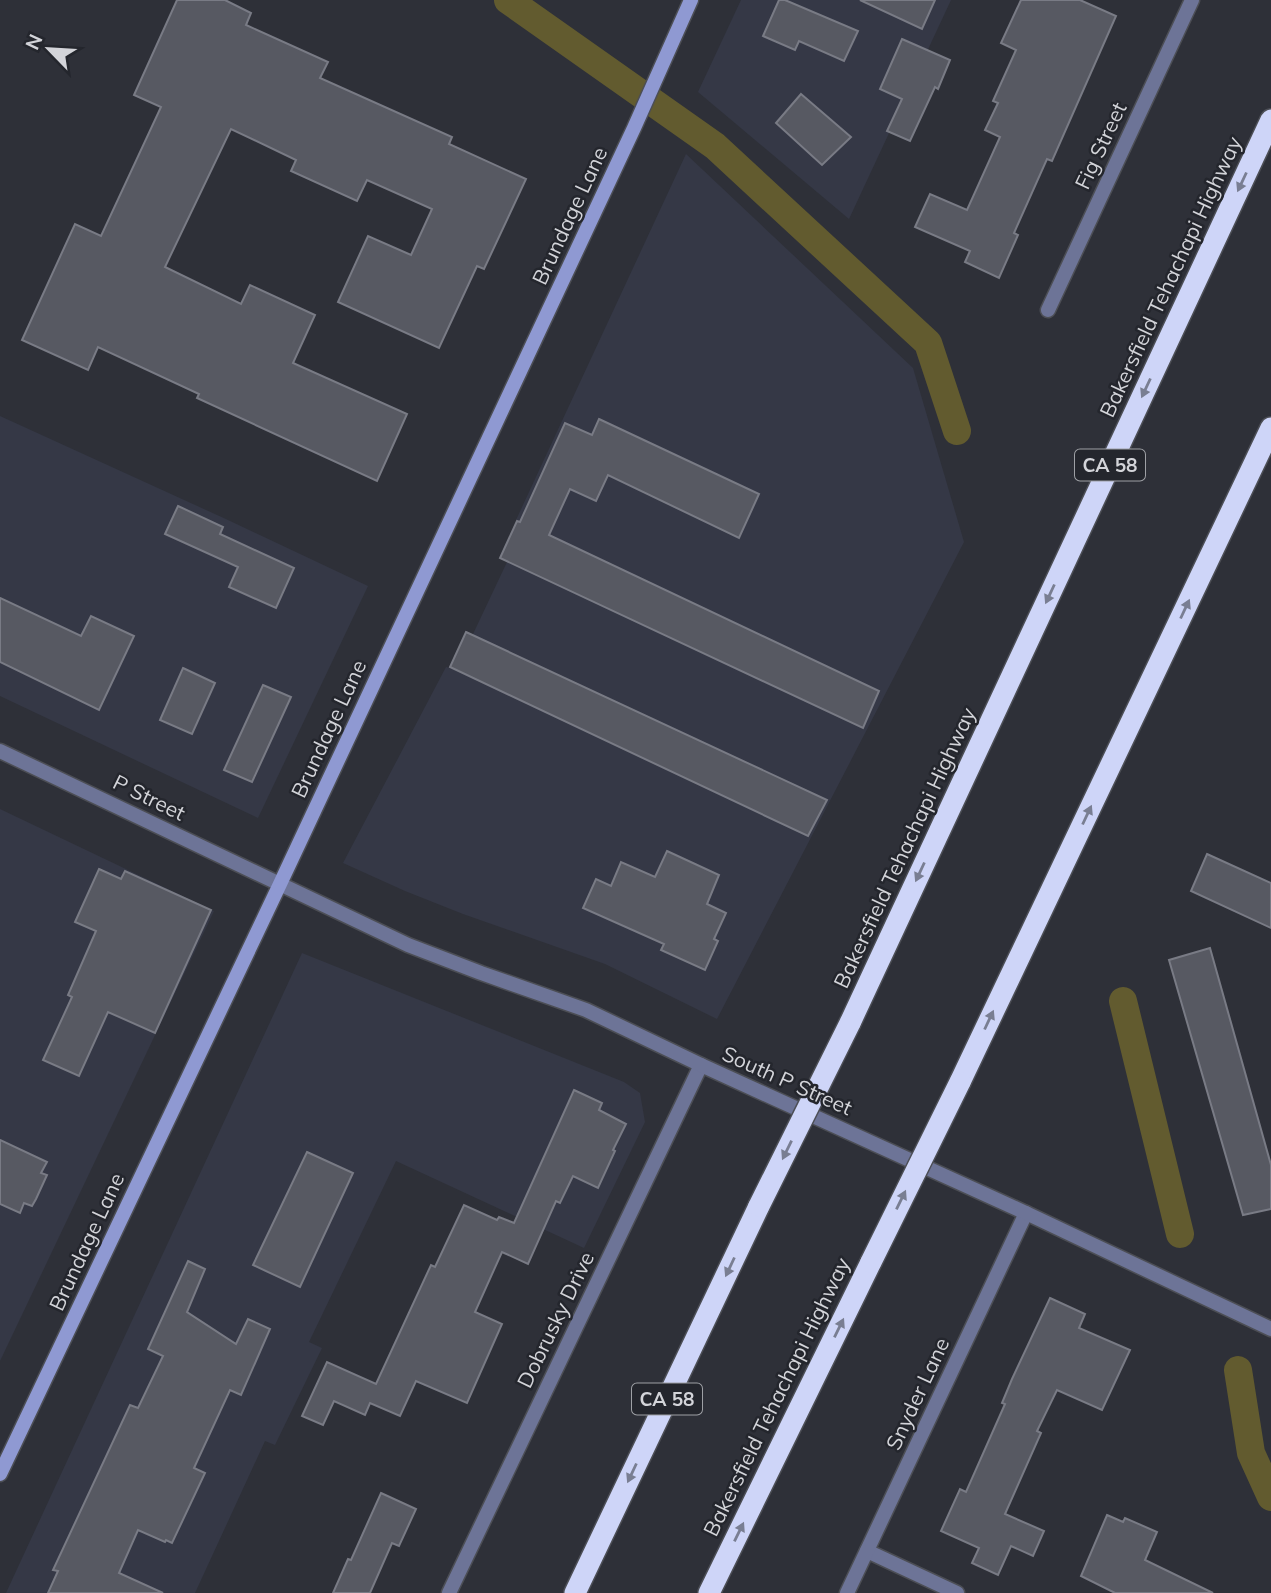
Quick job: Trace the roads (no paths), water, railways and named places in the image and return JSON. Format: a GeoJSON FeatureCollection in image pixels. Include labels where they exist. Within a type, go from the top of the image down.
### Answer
{"type":"FeatureCollection","features":[{"type":"Feature","properties":{"kind":"highway","name":"Bakersfield Tehachapi Highway"},"geometry":{"type":"LineString","coordinates":[[575,1593],[759,1206],[850,1023],[1271,120]]}},
{"type":"Feature","properties":{"kind":"highway","name":"Bakersfield Tehachapi Highway"},"geometry":{"type":"LineString","coordinates":[[709,1593],[960,1082],[1271,428]]}},
{"type":"Feature","properties":{"kind":"main road","name":"Brundage Lane"},"geometry":{"type":"LineString","coordinates":[[0,1474],[280,884],[634,128],[691,0]]}},
{"type":"Feature","properties":{"kind":"street","name":"Fig Street"},"geometry":{"type":"LineString","coordinates":[[1048,310],[1192,0]]}},
{"type":"Feature","properties":{"kind":"street","name":"P Street"},"geometry":{"type":"LineString","coordinates":[[0,751],[280,884]]}},
{"type":"Feature","properties":{"kind":"street","name":"South P Street"},"geometry":{"type":"LineString","coordinates":[[280,884],[408,945],[586,1010],[1266,1327]]}},
{"type":"Feature","properties":{"kind":"street","name":"Dobrusky Drive"},"geometry":{"type":"LineString","coordinates":[[449,1593],[701,1065]]}},
{"type":"Feature","properties":{"kind":"street","name":"Snyder Lane"},"geometry":{"type":"LineString","coordinates":[[847,1593],[1026,1213]]}},
{"type":"Feature","properties":{"kind":"street"},"geometry":{"type":"LineString","coordinates":[[867,1550],[957,1593]]}},
{"type":"Feature","properties":{"kind":"waterway"},"geometry":{"type":"LineString","coordinates":[[508,0],[715,146],[928,343],[957,431]]}},
{"type":"Feature","properties":{"kind":"waterway"},"geometry":{"type":"LineString","coordinates":[[1123,1001],[1180,1234]]}},
{"type":"Feature","properties":{"kind":"waterway"},"geometry":{"type":"LineString","coordinates":[[1238,1370],[1251,1453],[1271,1497]]}}]}
